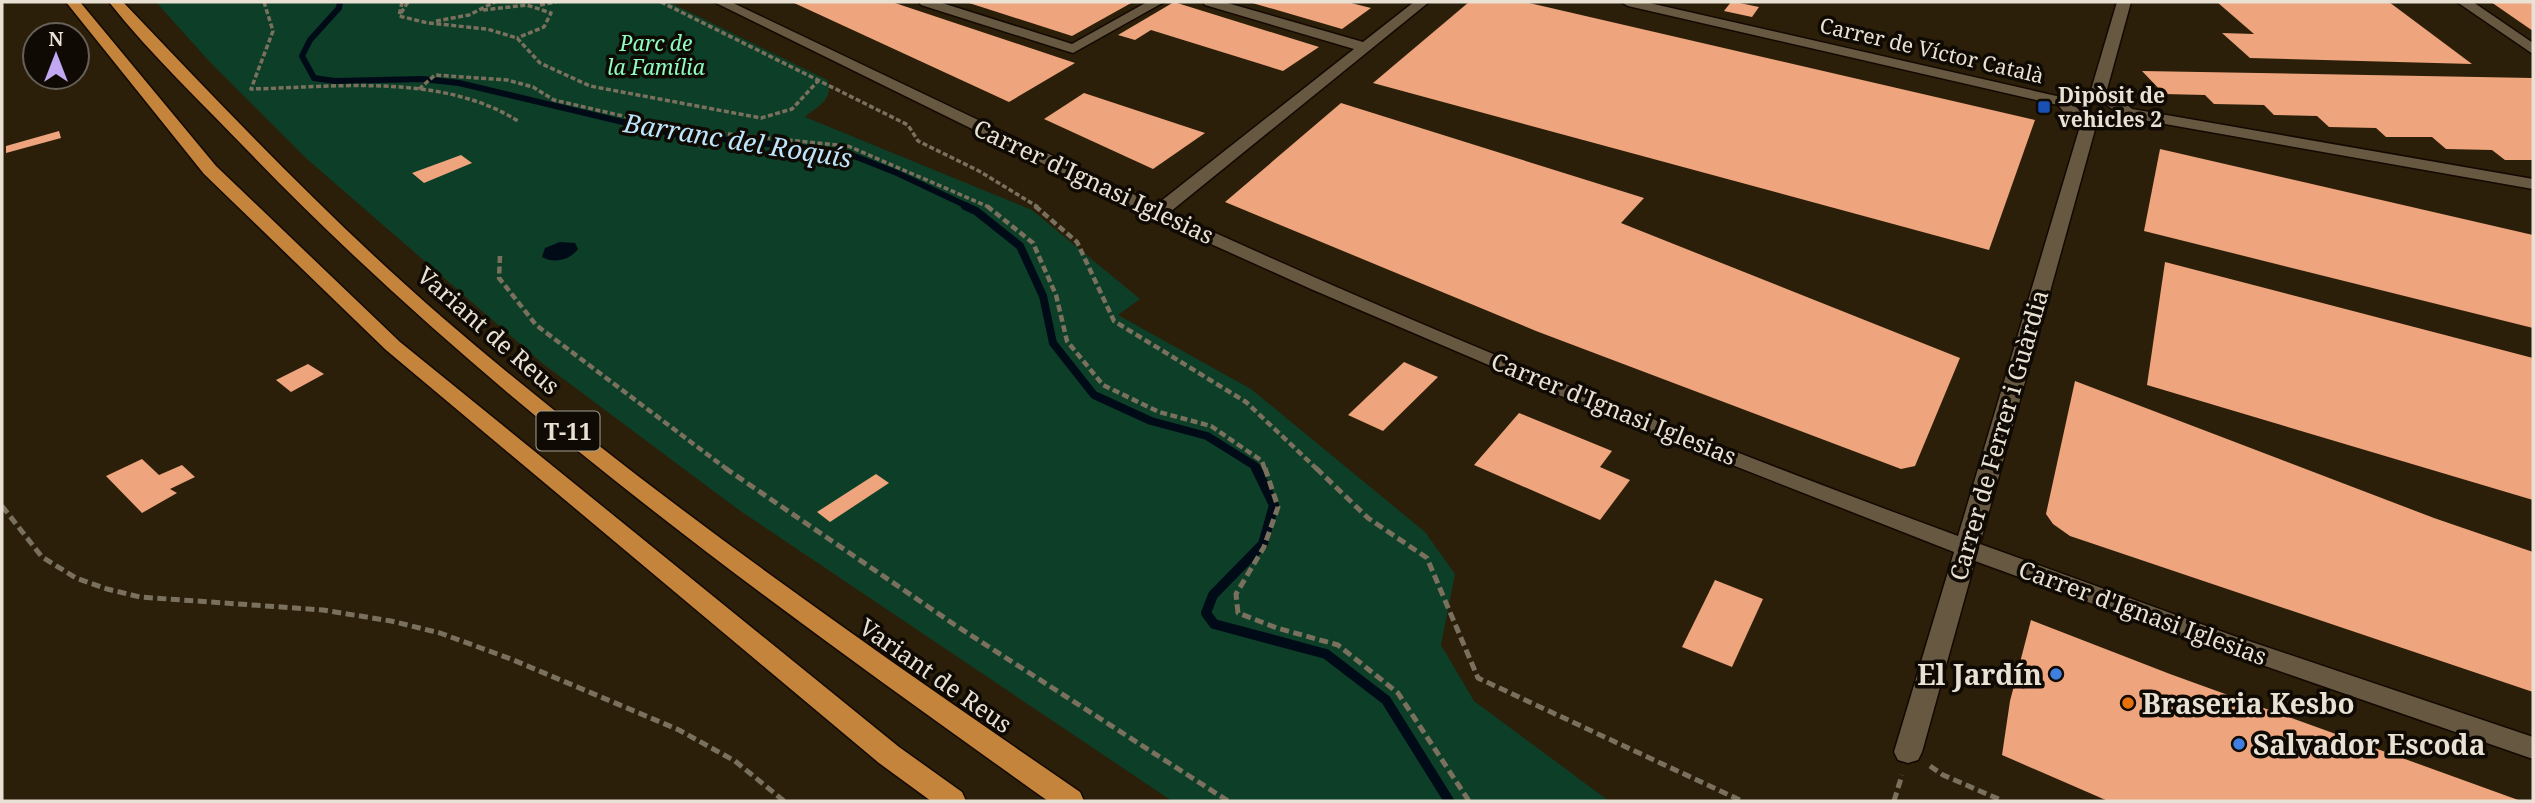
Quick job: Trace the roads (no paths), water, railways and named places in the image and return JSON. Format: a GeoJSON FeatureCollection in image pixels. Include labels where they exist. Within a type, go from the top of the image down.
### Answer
{"type":"FeatureCollection","features":[{"type":"Feature","properties":{"kind":"highway","name":"T-11"},"geometry":{"type":"LineString","coordinates":[[73,2],[210,170],[393,346],[889,755],[952,801]]}},
{"type":"Feature","properties":{"kind":"highway","name":"Variant de Reus"},"geometry":{"type":"LineString","coordinates":[[117,2],[259,155],[435,321],[613,468],[679,518],[858,652],[1070,801]]}},
{"type":"Feature","properties":{"kind":"street","name":"Carrer d'Ignasi Iglesias"},"geometry":{"type":"LineString","coordinates":[[721,2],[1157,213],[1525,373],[1965,548],[2533,748]]}},
{"type":"Feature","properties":{"kind":"street"},"geometry":{"type":"LineString","coordinates":[[926,2],[1073,49],[1157,2]]}},
{"type":"Feature","properties":{"kind":"street"},"geometry":{"type":"LineString","coordinates":[[1210,2],[1365,47]]}},
{"type":"Feature","properties":{"kind":"street"},"geometry":{"type":"LineString","coordinates":[[1157,213],[1422,2]]}},
{"type":"Feature","properties":{"kind":"street","name":"Carrer de Víctor Català"},"geometry":{"type":"LineString","coordinates":[[1628,2],[2064,102]]}},
{"type":"Feature","properties":{"kind":"street"},"geometry":{"type":"LineString","coordinates":[[2097,96],[2124,2]]}},
{"type":"Feature","properties":{"kind":"street"},"geometry":{"type":"LineString","coordinates":[[2464,2],[2533,50]]}},
{"type":"Feature","properties":{"kind":"street"},"geometry":{"type":"LineString","coordinates":[[2127,113],[2124,118],[2116,121],[2090,120],[2070,111],[2064,102],[2067,97],[2076,95],[2097,96],[2118,103],[2127,113],[2533,184]]}},
{"type":"Feature","properties":{"kind":"street","name":"Carrer de Ferrer i Guàrdia"},"geometry":{"type":"LineString","coordinates":[[1908,752],[2090,120]]}},
{"type":"Feature","properties":{"kind":"waterway","name":"Barranc del Roquís"},"geometry":{"type":"LineString","coordinates":[[340,2],[339,8],[310,40],[302,56],[314,78],[335,81],[422,79],[459,83],[673,134],[844,152],[897,173],[969,207]]}},
{"type":"Feature","properties":{"kind":"waterway","name":"Barranc del Roquís"},"geometry":{"type":"LineString","coordinates":[[965,206],[976,211],[1020,246],[1043,296],[1053,343],[1094,395],[1151,421],[1207,436],[1256,468]]}},
{"type":"Feature","properties":{"kind":"waterway","name":"Barranc del Roquís"},"geometry":{"type":"LineString","coordinates":[[1256,468],[1274,505],[1263,544],[1213,595],[1206,613],[1214,624],[1326,654],[1386,700],[1449,801]]}},
{"type":"Feature","properties":{"kind":"place","name":"Dipòsit de vehicles 2"},"geometry":{"type":"Point","coordinates":[2044,107]}},
{"type":"Feature","properties":{"kind":"place","name":"El Jardín"},"geometry":{"type":"Point","coordinates":[2056,674]}},
{"type":"Feature","properties":{"kind":"place","name":"Braseria Kesbo"},"geometry":{"type":"Point","coordinates":[2128,703]}},
{"type":"Feature","properties":{"kind":"place","name":"Salvador Escoda"},"geometry":{"type":"Point","coordinates":[2239,744]}},
{"type":"Feature","properties":{"kind":"park label","name":"Parc de la Família"},"geometry":{"type":"Point","coordinates":[656,55]}}]}
